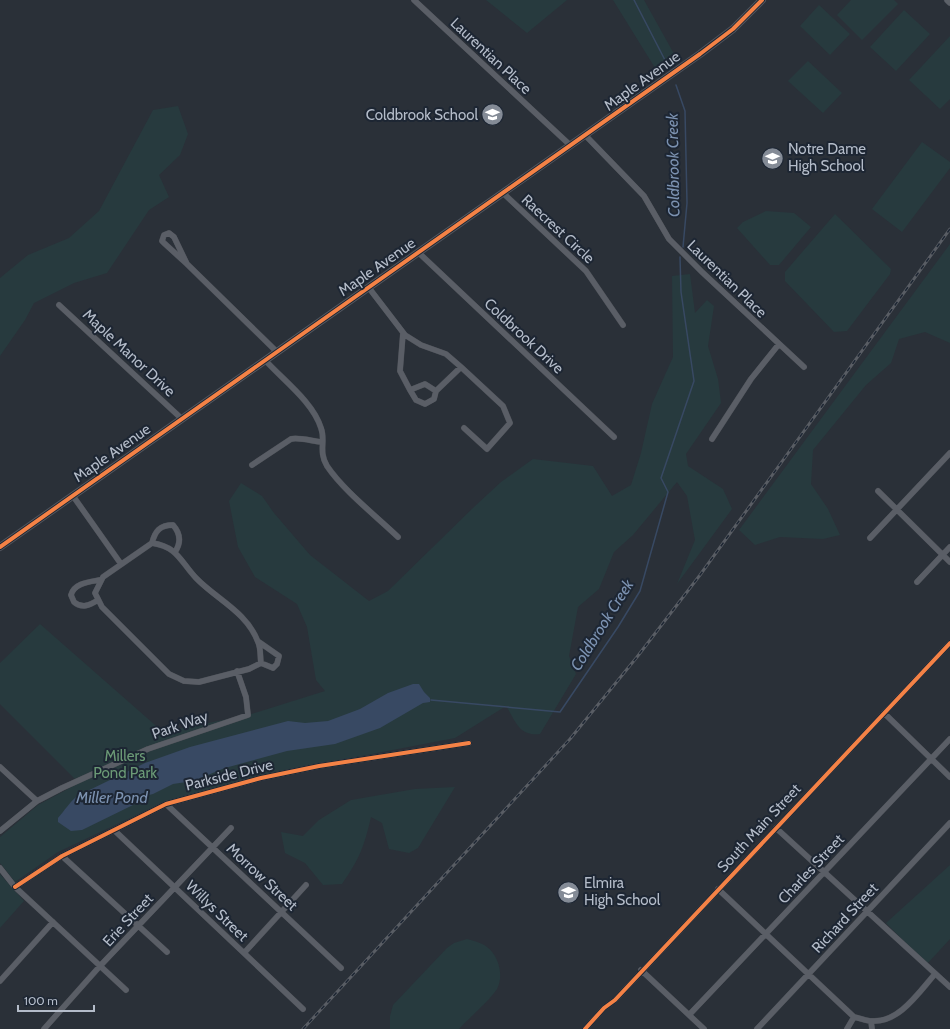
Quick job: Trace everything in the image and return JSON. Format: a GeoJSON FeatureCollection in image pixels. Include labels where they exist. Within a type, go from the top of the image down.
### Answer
{"type":"FeatureCollection","features":[{"type":"Feature","properties":{"kind":"main road","name":"Maple Avenue"},"geometry":{"type":"LineString","coordinates":[[0,547],[419,253],[570,145],[586,136],[706,50],[733,29],[762,0]]}},
{"type":"Feature","properties":{"kind":"street","name":"Laurentian Place"},"geometry":{"type":"LineString","coordinates":[[414,0],[570,145]]}},
{"type":"Feature","properties":{"kind":"street","name":"Laurentian Place"},"geometry":{"type":"LineString","coordinates":[[586,136],[644,196],[669,239],[804,367]]}},
{"type":"Feature","properties":{"kind":"street","name":"Raecrest Circle"},"geometry":{"type":"LineString","coordinates":[[502,193],[586,270],[622,325]]}},
{"type":"Feature","properties":{"kind":"street"},"geometry":{"type":"LineString","coordinates":[[187,264],[174,237],[170,233],[164,235],[162,241],[277,352]]}},
{"type":"Feature","properties":{"kind":"street","name":"Coldbrook Drive"},"geometry":{"type":"LineString","coordinates":[[419,253],[614,437]]}},
{"type":"Feature","properties":{"kind":"street"},"geometry":{"type":"LineString","coordinates":[[369,288],[403,333],[421,345],[446,354],[503,406],[510,423],[486,449],[464,428]]}},
{"type":"Feature","properties":{"kind":"street","name":"Maple Manor Drive"},"geometry":{"type":"LineString","coordinates":[[59,305],[182,419]]}},
{"type":"Feature","properties":{"kind":"street"},"geometry":{"type":"LineString","coordinates":[[403,333],[400,371],[416,400],[425,404],[434,399],[436,391],[461,368]]}},
{"type":"Feature","properties":{"kind":"street"},"geometry":{"type":"LineString","coordinates":[[712,439],[751,379],[779,344]]}},
{"type":"Feature","properties":{"kind":"street"},"geometry":{"type":"LineString","coordinates":[[265,360],[314,411],[322,429],[321,453],[327,466],[346,487],[398,537]]}},
{"type":"Feature","properties":{"kind":"street"},"geometry":{"type":"LineString","coordinates":[[410,390],[425,384],[436,391]]}},
{"type":"Feature","properties":{"kind":"street"},"geometry":{"type":"LineString","coordinates":[[252,465],[291,439],[298,437],[307,441],[322,442]]}},
{"type":"Feature","properties":{"kind":"street"},"geometry":{"type":"LineString","coordinates":[[870,538],[950,453]]}},
{"type":"Feature","properties":{"kind":"street"},"geometry":{"type":"LineString","coordinates":[[878,491],[950,562]]}},
{"type":"Feature","properties":{"kind":"street"},"geometry":{"type":"LineString","coordinates":[[73,496],[121,564]]}},
{"type":"Feature","properties":{"kind":"street"},"geometry":{"type":"LineString","coordinates":[[152,544],[157,530],[164,525],[173,525],[178,530],[180,545],[175,552]]}},
{"type":"Feature","properties":{"kind":"street"},"geometry":{"type":"LineString","coordinates":[[98,600],[87,606],[81,606],[74,602],[71,595],[75,588],[89,582],[100,580],[121,564],[152,544],[165,545],[175,552],[197,579],[229,604],[245,621],[259,642],[278,656],[277,664],[273,668],[261,663],[249,669],[199,682],[184,681],[172,676],[102,607],[95,593],[100,580]]}},
{"type":"Feature","properties":{"kind":"street"},"geometry":{"type":"LineString","coordinates":[[917,582],[950,547]]}},
{"type":"Feature","properties":{"kind":"street"},"geometry":{"type":"LineString","coordinates":[[259,642],[261,663]]}},
{"type":"Feature","properties":{"kind":"street","name":"South Main Street"},"geometry":{"type":"LineString","coordinates":[[587,1028],[950,643]]}},
{"type":"Feature","properties":{"kind":"street","name":"Park Way"},"geometry":{"type":"LineString","coordinates":[[0,830],[37,801],[62,788],[148,749],[248,715],[246,697],[237,671]]}},
{"type":"Feature","properties":{"kind":"street"},"geometry":{"type":"LineString","coordinates":[[884,713],[950,777]]}},
{"type":"Feature","properties":{"kind":"street","name":"Charles Street"},"geometry":{"type":"LineString","coordinates":[[689,1015],[950,738]]}},
{"type":"Feature","properties":{"kind":"street","name":"Parkside Drive"},"geometry":{"type":"LineString","coordinates":[[15,887],[62,856],[166,804],[261,778],[320,766],[469,742]]}},
{"type":"Feature","properties":{"kind":"street"},"geometry":{"type":"LineString","coordinates":[[0,767],[37,801]]}},
{"type":"Feature","properties":{"kind":"street","name":"Morrow Street"},"geometry":{"type":"LineString","coordinates":[[166,804],[341,968]]}},
{"type":"Feature","properties":{"kind":"street","name":"Richard Street"},"geometry":{"type":"LineString","coordinates":[[757,1029],[950,823]]}},
{"type":"Feature","properties":{"kind":"street","name":"Erie Street"},"geometry":{"type":"LineString","coordinates":[[44,1029],[100,966],[139,927],[174,887],[231,828]]}},
{"type":"Feature","properties":{"kind":"street"},"geometry":{"type":"LineString","coordinates":[[776,828],[950,987]]}},
{"type":"Feature","properties":{"kind":"street","name":"Willys Street"},"geometry":{"type":"LineString","coordinates":[[114,830],[303,1009]]}},
{"type":"Feature","properties":{"kind":"street"},"geometry":{"type":"LineString","coordinates":[[62,856],[167,952]]}},
{"type":"Feature","properties":{"kind":"street"},"geometry":{"type":"LineString","coordinates":[[0,868],[15,887],[126,990]]}},
{"type":"Feature","properties":{"kind":"street"},"geometry":{"type":"LineString","coordinates":[[244,953],[306,885]]}},
{"type":"Feature","properties":{"kind":"street"},"geometry":{"type":"LineString","coordinates":[[718,889],[854,1017],[871,1021],[890,1017],[903,1009],[935,974]]}},
{"type":"Feature","properties":{"kind":"street"},"geometry":{"type":"LineString","coordinates":[[0,981],[53,922]]}},
{"type":"Feature","properties":{"kind":"street"},"geometry":{"type":"LineString","coordinates":[[641,970],[704,1029]]}},
{"type":"Feature","properties":{"kind":"street"},"geometry":{"type":"LineString","coordinates":[[847,1029],[854,1017]]}},
{"type":"Feature","properties":{"kind":"street"},"geometry":{"type":"LineString","coordinates":[[871,1021],[872,1029]]}},
{"type":"Feature","properties":{"kind":"green space"},"geometry":{"type":"Polygon","coordinates":[[[486,0],[567,0],[527,33],[486,0]]]}},
{"type":"Feature","properties":{"kind":"green space"},"geometry":{"type":"Polygon","coordinates":[[[613,0],[644,0],[678,61],[660,76],[613,0]]]}},
{"type":"Feature","properties":{"kind":"green space"},"geometry":{"type":"Polygon","coordinates":[[[851,0],[894,0],[898,4],[862,40],[837,15],[851,0]]]}},
{"type":"Feature","properties":{"kind":"green space"},"geometry":{"type":"Polygon","coordinates":[[[819,5],[850,34],[830,55],[800,26],[819,5]]]}},
{"type":"Feature","properties":{"kind":"green space"},"geometry":{"type":"Polygon","coordinates":[[[904,10],[930,34],[896,71],[870,47],[904,10]]]}},
{"type":"Feature","properties":{"kind":"green space"},"geometry":{"type":"Polygon","coordinates":[[[950,36],[950,99],[940,109],[909,80],[950,36]]]}},
{"type":"Feature","properties":{"kind":"green space"},"geometry":{"type":"Polygon","coordinates":[[[808,61],[842,93],[823,113],[788,81],[808,61]]]}},
{"type":"Feature","properties":{"kind":"green space"},"geometry":{"type":"Polygon","coordinates":[[[178,106],[188,134],[180,155],[159,175],[169,197],[149,210],[107,273],[74,283],[34,303],[25,320],[0,356],[0,278],[28,255],[69,238],[99,211],[153,110],[178,106]]]}},
{"type":"Feature","properties":{"kind":"green space"},"geometry":{"type":"Polygon","coordinates":[[[922,142],[950,162],[950,168],[902,232],[872,209],[922,142]]]}},
{"type":"Feature","properties":{"kind":"green space"},"geometry":{"type":"Polygon","coordinates":[[[766,211],[794,213],[811,227],[779,265],[770,265],[737,228],[743,222],[766,211]]]}},
{"type":"Feature","properties":{"kind":"green space"},"geometry":{"type":"Polygon","coordinates":[[[835,214],[891,269],[890,274],[847,331],[834,332],[785,281],[785,272],[835,214]]]}},
{"type":"Feature","properties":{"kind":"green space"},"geometry":{"type":"Polygon","coordinates":[[[950,244],[950,343],[925,332],[899,339],[891,363],[866,385],[813,450],[811,484],[828,509],[840,535],[823,539],[780,537],[755,545],[739,530],[950,244]]]}},
{"type":"Feature","properties":{"kind":"green space","name":"Millers Pond Park"},"geometry":{"type":"Polygon","coordinates":[[[690,274],[695,313],[707,300],[714,306],[708,346],[718,379],[721,403],[686,454],[688,466],[723,489],[732,509],[677,584],[695,540],[687,496],[677,482],[633,535],[614,552],[599,589],[578,607],[569,656],[576,674],[540,734],[527,733],[522,730],[515,722],[506,706],[455,738],[263,775],[164,802],[58,852],[15,882],[0,863],[0,837],[38,805],[79,783],[0,704],[0,663],[40,624],[163,732],[248,715],[325,691],[316,680],[307,627],[297,604],[255,577],[238,547],[229,501],[241,483],[262,496],[274,513],[310,555],[369,601],[388,591],[501,482],[533,459],[593,466],[612,496],[631,485],[641,453],[652,404],[673,357],[672,276],[690,274]]]}},
{"type":"Feature","properties":{"kind":"green space"},"geometry":{"type":"Polygon","coordinates":[[[455,787],[418,848],[409,853],[389,849],[382,823],[371,817],[361,852],[342,884],[323,885],[305,863],[285,853],[281,832],[303,836],[319,820],[351,800],[415,789],[455,787]]]}},
{"type":"Feature","properties":{"kind":"green space"},"geometry":{"type":"Polygon","coordinates":[[[950,865],[950,939],[927,964],[886,923],[950,865]]]}},
{"type":"Feature","properties":{"kind":"green space"},"geometry":{"type":"Polygon","coordinates":[[[0,874],[24,901],[0,928],[0,874]]]}},
{"type":"Feature","properties":{"kind":"green space"},"geometry":{"type":"Polygon","coordinates":[[[467,939],[487,947],[495,956],[499,966],[500,978],[497,989],[494,993],[459,1029],[390,1029],[390,1016],[393,1005],[447,948],[454,943],[467,939]]]}},
{"type":"Feature","properties":{"kind":"water","name":"Miller Pond"},"geometry":{"type":"Polygon","coordinates":[[[413,684],[419,684],[430,698],[430,702],[423,703],[380,728],[335,744],[287,751],[225,768],[193,781],[173,784],[153,794],[141,797],[133,805],[82,830],[71,831],[58,822],[58,818],[77,796],[145,763],[190,747],[288,721],[305,723],[328,721],[360,709],[388,693],[413,684]]]}},
{"type":"Feature","properties":{"kind":"waterway","name":"Coldbrook Creek"},"geometry":{"type":"LineString","coordinates":[[634,0],[667,64]]}},
{"type":"Feature","properties":{"kind":"waterway","name":"Coldbrook Creek"},"geometry":{"type":"LineString","coordinates":[[676,85],[685,111],[687,203],[683,247]]}},
{"type":"Feature","properties":{"kind":"waterway","name":"Coldbrook Creek"},"geometry":{"type":"LineString","coordinates":[[431,700],[560,712],[618,627],[640,591],[668,492],[661,478],[694,381],[681,292],[680,257]]}},
{"type":"Feature","properties":{"kind":"railway"},"geometry":{"type":"LineString","coordinates":[[303,1029],[570,739],[637,657],[700,575],[950,229]]}},
{"type":"Feature","properties":{"kind":"cycle path"},"geometry":{"type":"LineString","coordinates":[[0,547],[700,54],[733,29],[762,0]]}},
{"type":"Feature","properties":{"kind":"cycle path"},"geometry":{"type":"LineString","coordinates":[[585,1029],[604,1008],[615,1000],[950,643]]}},
{"type":"Feature","properties":{"kind":"cycle path"},"geometry":{"type":"LineString","coordinates":[[15,887],[62,856],[166,804],[261,778],[319,766],[469,743]]}},
{"type":"Feature","properties":{"kind":"place","name":"Coldbrook School"},"geometry":{"type":"Point","coordinates":[493,115]}},
{"type":"Feature","properties":{"kind":"place","name":"Notre Dame High School"},"geometry":{"type":"Point","coordinates":[773,158]}},
{"type":"Feature","properties":{"kind":"place","name":"Elmira High School"},"geometry":{"type":"Point","coordinates":[569,892]}}]}
